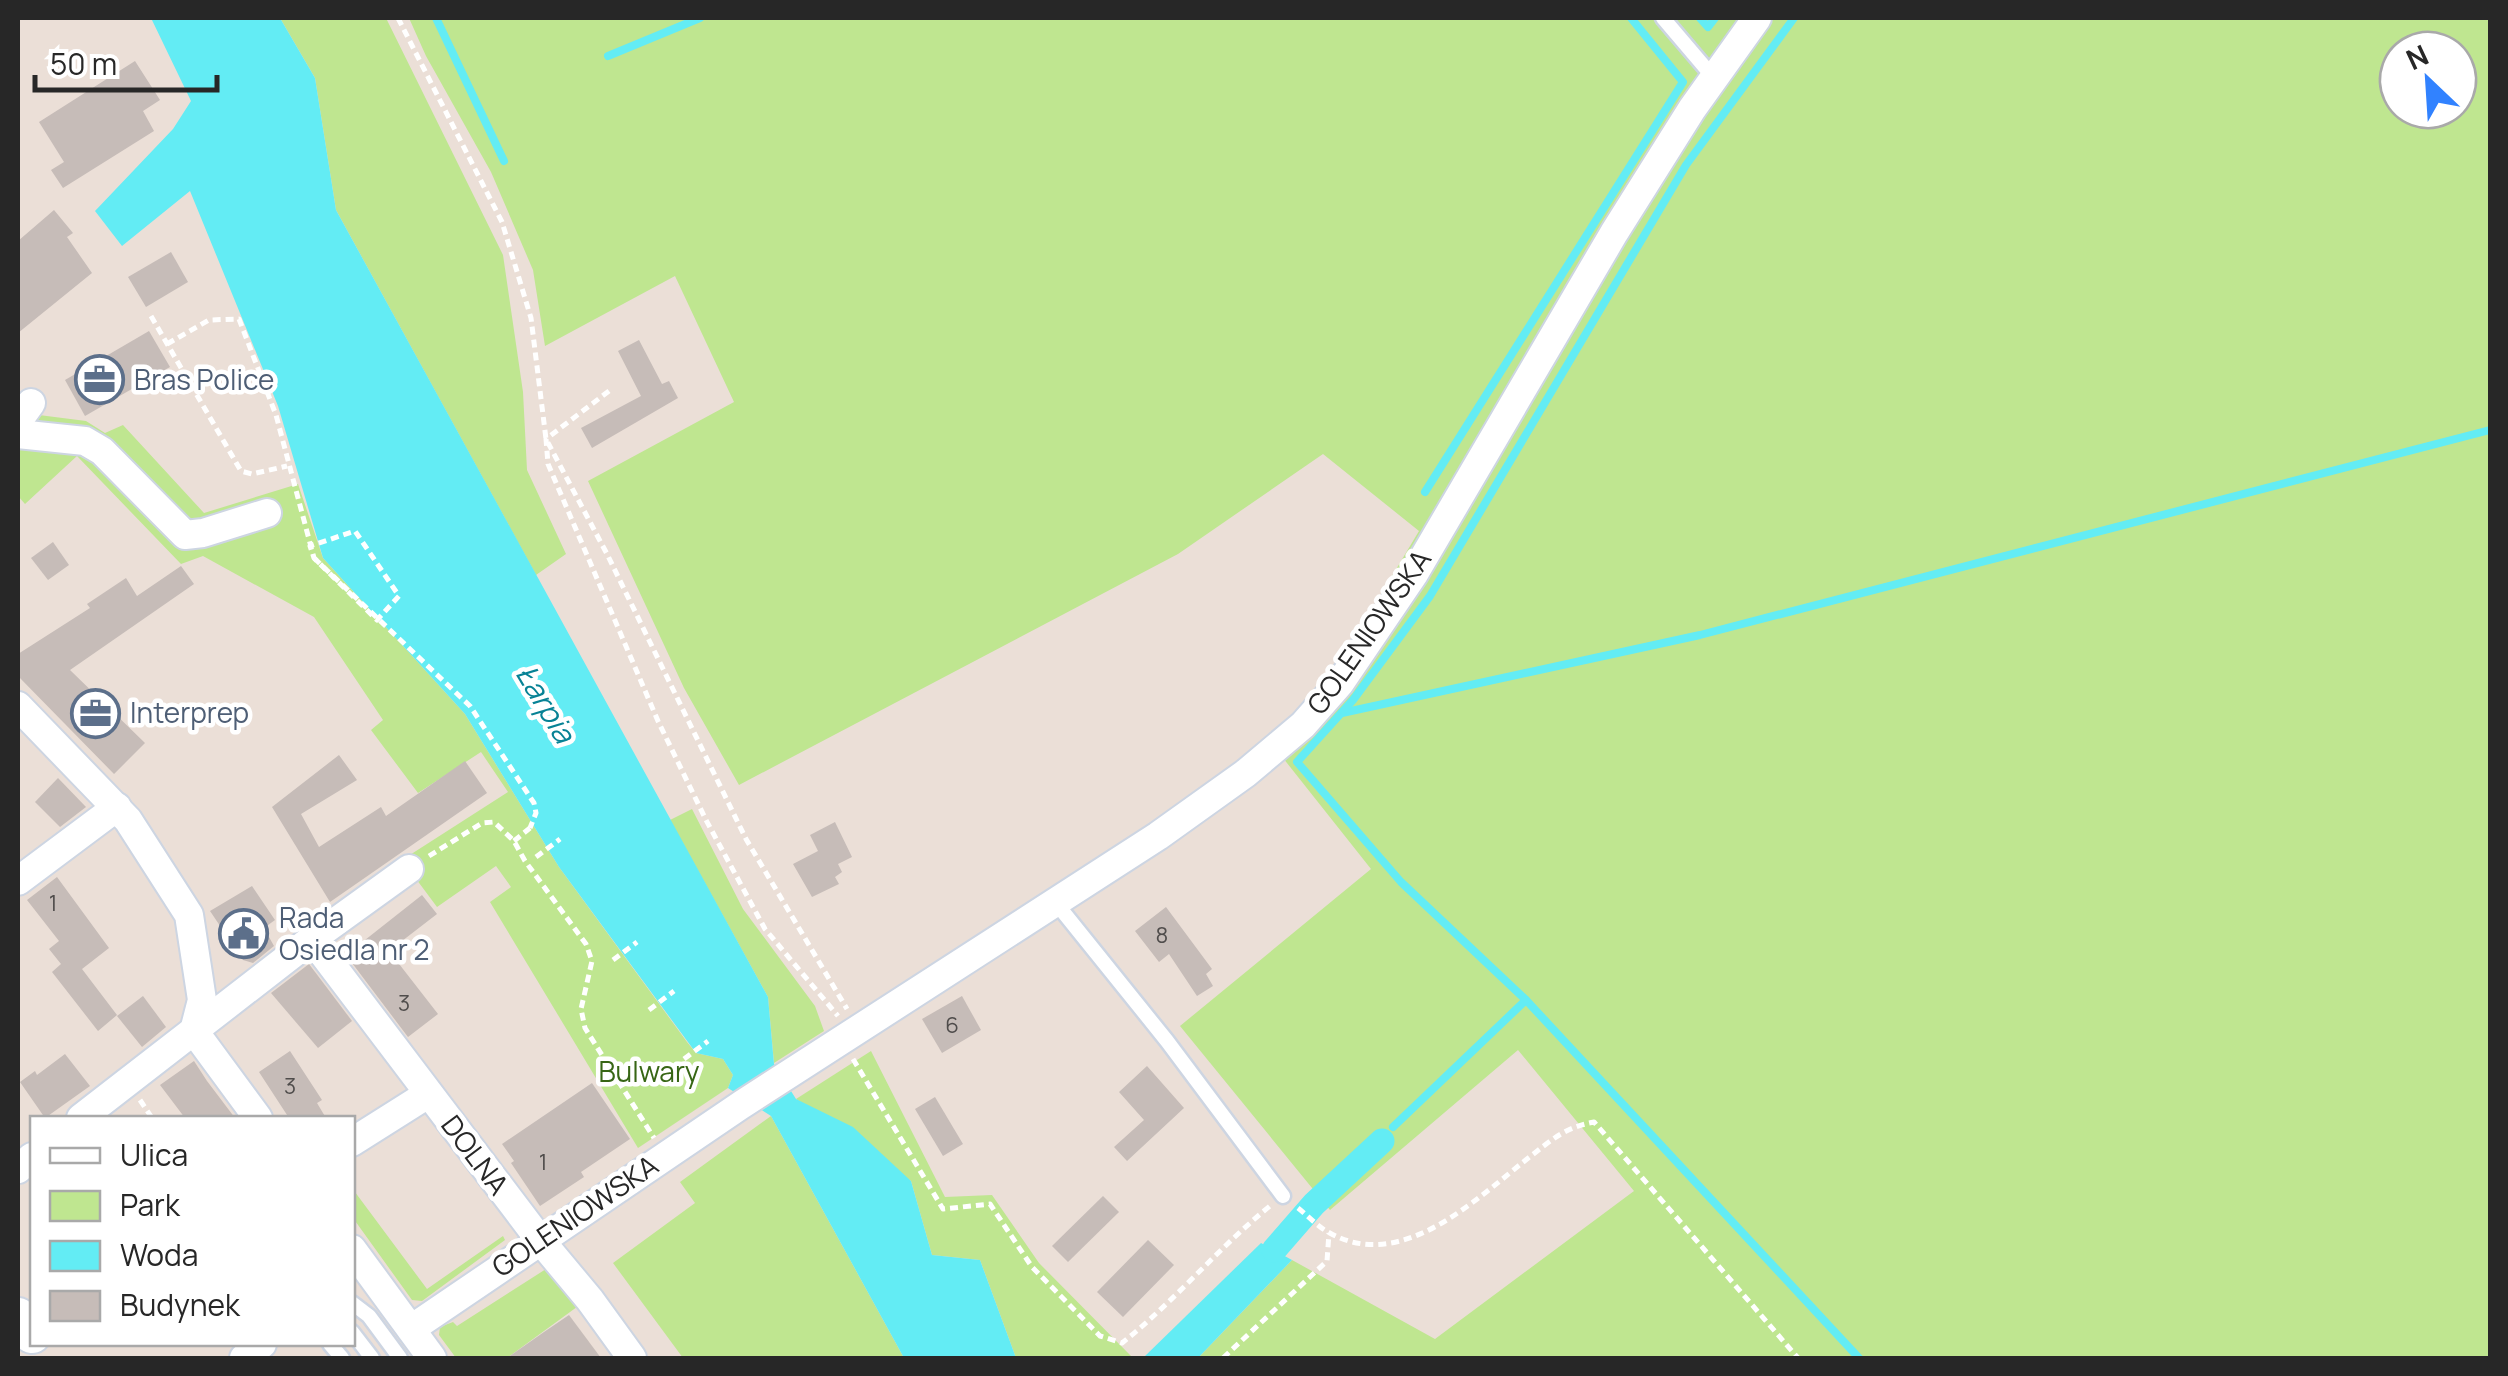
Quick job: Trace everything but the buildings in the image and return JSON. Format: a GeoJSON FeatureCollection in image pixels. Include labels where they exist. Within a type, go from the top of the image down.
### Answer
{"type":"FeatureCollection","features":[{"type":"Feature","properties":{"kind":"street","name":"GOLENIOWSKA"},"geometry":{"type":"LineString","coordinates":[[411,1329],[741,1105],[1056,904],[1246,773],[1304,725],[1340,683],[1414,574],[1614,233],[1756,18]]}},
{"type":"Feature","properties":{"kind":"street"},"geometry":{"type":"LineString","coordinates":[[18,434],[85,440],[102,451],[185,536],[267,513]]}},
{"type":"Feature","properties":{"kind":"street"},"geometry":{"type":"LineString","coordinates":[[18,706],[116,806],[189,915],[199,960],[202,1000],[194,1031]]}},
{"type":"Feature","properties":{"kind":"street"},"geometry":{"type":"LineString","coordinates":[[18,882],[116,806]]}},
{"type":"Feature","properties":{"kind":"street"},"geometry":{"type":"LineString","coordinates":[[84,1116],[312,939],[410,869]]}},
{"type":"Feature","properties":{"kind":"street","name":"DOLNA"},"geometry":{"type":"LineString","coordinates":[[312,939],[632,1358]]}},
{"type":"Feature","properties":{"kind":"street"},"geometry":{"type":"LineString","coordinates":[[194,1031],[257,1116]]}},
{"type":"Feature","properties":{"kind":"street","name":"DOLNA"},"geometry":{"type":"LineString","coordinates":[[355,1140],[428,1094]]}},
{"type":"Feature","properties":{"kind":"street"},"geometry":{"type":"LineString","coordinates":[[355,1259],[432,1358]]}},
{"type":"Feature","properties":{"kind":"lane"},"geometry":{"type":"LineString","coordinates":[[1663,18],[1714,78]]}},
{"type":"Feature","properties":{"kind":"lane"},"geometry":{"type":"LineString","coordinates":[[1056,904],[1167,1040],[1283,1196]]}},
{"type":"Feature","properties":{"kind":"lane"},"geometry":{"type":"LineString","coordinates":[[355,1305],[370,1316],[400,1358]]}},
{"type":"Feature","properties":{"kind":"lane"},"geometry":{"type":"LineString","coordinates":[[355,1336],[372,1358]]}},
{"type":"Feature","properties":{"kind":"path"},"geometry":{"type":"LineString","coordinates":[[398,18],[502,222],[531,318],[548,464],[658,722],[765,929],[853,1034]]}},
{"type":"Feature","properties":{"kind":"path"},"geometry":{"type":"LineString","coordinates":[[151,316],[240,471],[252,474],[287,466]]}},
{"type":"Feature","properties":{"kind":"path"},"geometry":{"type":"LineString","coordinates":[[167,344],[208,320],[238,319],[276,415],[314,558],[470,706],[534,804],[536,813],[530,828],[514,840]]}},
{"type":"Feature","properties":{"kind":"path"},"geometry":{"type":"LineString","coordinates":[[546,439],[609,391]]}},
{"type":"Feature","properties":{"kind":"path"},"geometry":{"type":"LineString","coordinates":[[546,439],[608,554],[746,839],[838,994]]}},
{"type":"Feature","properties":{"kind":"path"},"geometry":{"type":"LineString","coordinates":[[310,546],[355,531],[399,596],[377,620]]}},
{"type":"Feature","properties":{"kind":"path"},"geometry":{"type":"LineString","coordinates":[[410,869],[482,822],[494,822],[514,840],[586,944],[592,961],[581,1009],[586,1028],[666,1156]]}},
{"type":"Feature","properties":{"kind":"path"},"geometry":{"type":"LineString","coordinates":[[536,857],[560,839]]}},
{"type":"Feature","properties":{"kind":"path"},"geometry":{"type":"LineString","coordinates":[[613,960],[637,942]]}},
{"type":"Feature","properties":{"kind":"path"},"geometry":{"type":"LineString","coordinates":[[649,1010],[674,992]]}},
{"type":"Feature","properties":{"kind":"path"},"geometry":{"type":"LineString","coordinates":[[684,1059],[708,1041]]}},
{"type":"Feature","properties":{"kind":"path"},"geometry":{"type":"LineString","coordinates":[[857,1065],[943,1208],[990,1204],[1032,1267],[1100,1336],[1122,1343],[1153,1318],[1240,1230],[1283,1196],[1330,1233],[1371,1246],[1406,1240],[1456,1214],[1570,1126],[1594,1122],[1798,1358]]}},
{"type":"Feature","properties":{"kind":"path"},"geometry":{"type":"LineString","coordinates":[[137,1096],[151,1116]]}},
{"type":"Feature","properties":{"kind":"path"},"geometry":{"type":"LineString","coordinates":[[1223,1358],[1327,1261],[1330,1233]]}},
{"type":"Feature","properties":{"kind":"green space"},"geometry":{"type":"Polygon","coordinates":[[[280,18],[386,18],[503,255],[523,392],[527,470],[566,554],[536,575],[336,210],[315,78],[280,18]]]}},
{"type":"Feature","properties":{"kind":"green space"},"geometry":{"type":"Polygon","coordinates":[[[409,18],[2490,18],[2490,1358],[1198,1358],[1292,1260],[1435,1339],[1634,1191],[1518,1050],[1330,1210],[1180,1026],[1371,869],[1283,758],[1419,531],[1323,454],[1178,554],[739,785],[684,688],[588,481],[734,402],[675,276],[545,346],[533,270],[491,172],[409,18]]]}},
{"type":"Feature","properties":{"kind":"green space","name":"Bulwary"},"geometry":{"type":"Polygon","coordinates":[[[39,415],[86,421],[105,433],[123,425],[204,513],[298,484],[323,558],[465,714],[559,867],[687,1042],[696,1053],[723,1059],[733,1075],[728,1088],[638,1148],[490,902],[511,887],[496,866],[437,907],[402,860],[508,792],[481,752],[418,793],[371,730],[383,720],[314,617],[203,556],[181,564],[77,456],[25,504],[18,496],[18,437],[39,415]]]}},
{"type":"Feature","properties":{"kind":"green space"},"geometry":{"type":"Polygon","coordinates":[[[692,809],[743,909],[815,1006],[824,1031],[774,1063],[768,997],[670,820],[692,809]]]}},
{"type":"Feature","properties":{"kind":"green space"},"geometry":{"type":"Polygon","coordinates":[[[871,1051],[945,1197],[992,1195],[1039,1263],[1133,1358],[1016,1358],[980,1260],[932,1255],[911,1181],[796,1099],[871,1051]]]}},
{"type":"Feature","properties":{"kind":"green space"},"geometry":{"type":"Polygon","coordinates":[[[771,1116],[904,1358],[683,1358],[613,1263],[695,1203],[680,1182],[771,1116]]]}},
{"type":"Feature","properties":{"kind":"green space"},"geometry":{"type":"Polygon","coordinates":[[[355,1192],[427,1289],[503,1236],[505,1240],[422,1301],[412,1300],[355,1221],[355,1192]]]}},
{"type":"Feature","properties":{"kind":"green space"},"geometry":{"type":"Polygon","coordinates":[[[546,1269],[581,1304],[507,1358],[456,1358],[439,1335],[440,1327],[453,1322],[457,1326],[546,1269]]]}},
{"type":"Feature","properties":{"kind":"water","name":"Łarpia"},"geometry":{"type":"Polygon","coordinates":[[[151,18],[280,18],[315,78],[336,210],[768,997],[774,1064],[796,1099],[853,1127],[911,1181],[932,1255],[980,1260],[1016,1358],[904,1358],[771,1116],[728,1088],[733,1075],[723,1059],[696,1053],[559,867],[465,714],[323,558],[278,406],[190,191],[122,246],[95,211],[173,129],[191,101],[151,18]]]}},
{"type":"Feature","properties":{"kind":"water"},"geometry":{"type":"Polygon","coordinates":[[[1261,1243],[1292,1260],[1198,1358],[1143,1358],[1261,1243]]]}},
{"type":"Feature","properties":{"kind":"waterway"},"geometry":{"type":"LineString","coordinates":[[436,18],[504,161]]}},
{"type":"Feature","properties":{"kind":"waterway"},"geometry":{"type":"LineString","coordinates":[[608,56],[700,18]]}},
{"type":"Feature","properties":{"kind":"waterway"},"geometry":{"type":"LineString","coordinates":[[1425,492],[1683,82],[1631,18]]}},
{"type":"Feature","properties":{"kind":"waterway"},"geometry":{"type":"LineString","coordinates":[[1700,18],[1708,27],[1715,18]]}},
{"type":"Feature","properties":{"kind":"waterway"},"geometry":{"type":"LineString","coordinates":[[1393,1127],[1526,1000],[1401,882],[1297,762],[1353,700],[1430,596],[1686,165],[1794,18]]}},
{"type":"Feature","properties":{"kind":"waterway"},"geometry":{"type":"LineString","coordinates":[[1342,713],[1700,635],[2490,430]]}},
{"type":"Feature","properties":{"kind":"waterway"},"geometry":{"type":"LineString","coordinates":[[1526,1000],[1859,1358]]}},
{"type":"Feature","properties":{"kind":"waterway"},"geometry":{"type":"LineString","coordinates":[[1274,1250],[1314,1204],[1382,1141]]}},
{"type":"Feature","properties":{"kind":"place","name":"Bras Police"},"geometry":{"type":"Point","coordinates":[99,380]}},
{"type":"Feature","properties":{"kind":"place","name":"Interprep"},"geometry":{"type":"Point","coordinates":[95,713]}},
{"type":"Feature","properties":{"kind":"place","name":"Rada Osiedla nr 2"},"geometry":{"type":"Point","coordinates":[244,934]}}]}
